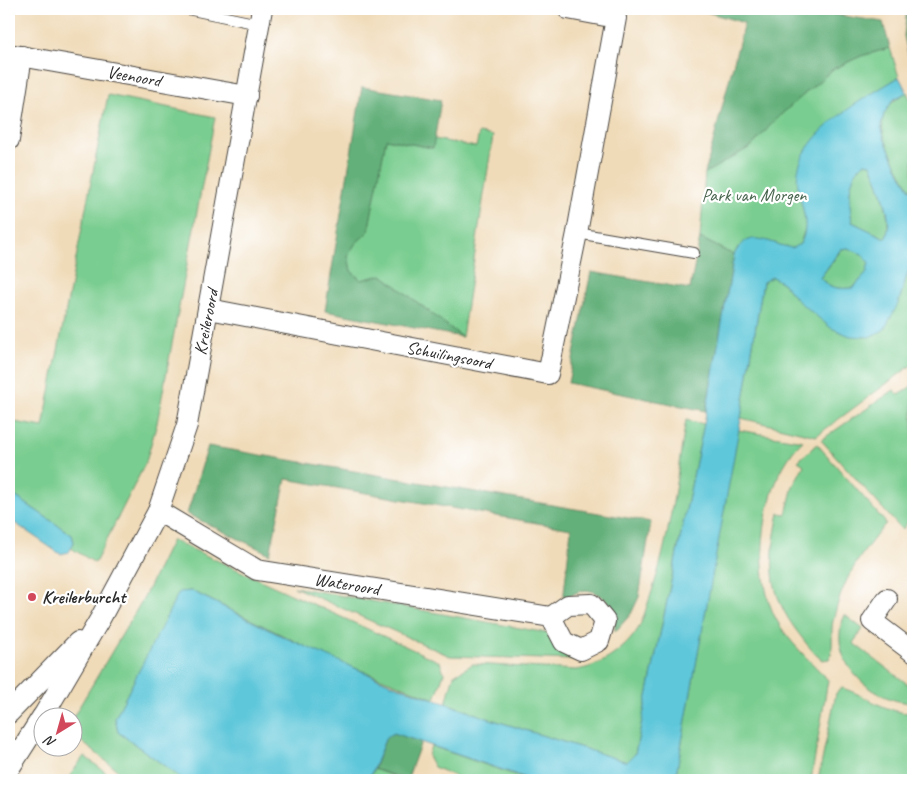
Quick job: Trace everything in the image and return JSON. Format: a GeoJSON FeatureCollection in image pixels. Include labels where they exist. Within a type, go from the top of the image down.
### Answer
{"type":"FeatureCollection","features":[{"type":"Feature","properties":{"kind":"street","name":"Schuilingsoord"},"geometry":{"type":"LineString","coordinates":[[209,309],[548,374],[577,232],[616,18],[568,9]]}},
{"type":"Feature","properties":{"kind":"street","name":"Kreileroord"},"geometry":{"type":"LineString","coordinates":[[49,706],[100,619],[158,511],[187,425],[261,16]]}},
{"type":"Feature","properties":{"kind":"street","name":"Veenoord"},"geometry":{"type":"LineString","coordinates":[[9,140],[15,55],[247,96]]}},
{"type":"Feature","properties":{"kind":"street","name":"Wateroord"},"geometry":{"type":"LineString","coordinates":[[158,511],[257,570],[551,617]]}},
{"type":"Feature","properties":{"kind":"street"},"geometry":{"type":"LineString","coordinates":[[887,599],[872,621],[913,652]]}},
{"type":"Feature","properties":{"kind":"street","name":"Kreileroord"},"geometry":{"type":"LineString","coordinates":[[9,713],[100,619]]}},
{"type":"Feature","properties":{"kind":"street","name":"Kreileroord"},"geometry":{"type":"LineString","coordinates":[[9,769],[32,734]]}},
{"type":"Feature","properties":{"kind":"lane"},"geometry":{"type":"LineString","coordinates":[[187,9],[261,16]]}},
{"type":"Feature","properties":{"kind":"lane"},"geometry":{"type":"LineString","coordinates":[[577,232],[694,253]]}},
{"type":"Feature","properties":{"kind":"green space"},"geometry":{"type":"Polygon","coordinates":[[[697,9],[799,9],[883,22],[890,48],[861,56],[833,69],[777,118],[752,146],[705,173],[744,23],[697,9]]]}},
{"type":"Feature","properties":{"kind":"green space"},"geometry":{"type":"Polygon","coordinates":[[[907,9],[913,9],[913,67],[911,68],[904,36],[907,9]]]}},
{"type":"Feature","properties":{"kind":"green space","name":"Park van Morgen"},"geometry":{"type":"Polygon","coordinates":[[[890,48],[899,77],[854,105],[803,207],[806,226],[800,244],[792,249],[768,241],[738,247],[734,255],[700,238],[705,173],[752,146],[777,118],[833,69],[861,56],[890,48]]]}},
{"type":"Feature","properties":{"kind":"green space"},"geometry":{"type":"Polygon","coordinates":[[[362,87],[441,100],[433,148],[386,139],[368,232],[355,244],[348,256],[351,271],[361,280],[382,275],[462,337],[325,311],[362,87]]]}},
{"type":"Feature","properties":{"kind":"green space"},"geometry":{"type":"Polygon","coordinates":[[[907,92],[913,106],[913,194],[886,142],[882,125],[883,118],[890,104],[907,92]]]}},
{"type":"Feature","properties":{"kind":"green space"},"geometry":{"type":"Polygon","coordinates":[[[108,95],[215,117],[157,423],[146,462],[95,563],[71,548],[74,542],[72,535],[9,492],[9,421],[43,427],[108,95]]]}},
{"type":"Feature","properties":{"kind":"green space"},"geometry":{"type":"Polygon","coordinates":[[[479,133],[493,136],[462,337],[382,275],[361,280],[351,271],[348,256],[355,244],[368,231],[386,139],[432,148],[434,139],[476,147],[479,133]]]}},
{"type":"Feature","properties":{"kind":"green space"},"geometry":{"type":"Polygon","coordinates":[[[864,163],[871,164],[884,201],[888,222],[888,231],[885,238],[852,222],[850,190],[854,176],[864,163]]]}},
{"type":"Feature","properties":{"kind":"green space"},"geometry":{"type":"Polygon","coordinates":[[[700,238],[734,255],[706,411],[568,383],[591,272],[690,289],[700,238]]]}},
{"type":"Feature","properties":{"kind":"green space"},"geometry":{"type":"Polygon","coordinates":[[[848,248],[862,254],[869,263],[866,274],[853,288],[839,288],[824,282],[820,278],[842,249],[848,248]]]}},
{"type":"Feature","properties":{"kind":"green space"},"geometry":{"type":"Polygon","coordinates":[[[913,257],[913,364],[816,436],[741,418],[763,282],[772,277],[783,283],[797,300],[898,304],[913,257]]]}},
{"type":"Feature","properties":{"kind":"green space"},"geometry":{"type":"Polygon","coordinates":[[[913,385],[913,515],[902,530],[821,440],[894,390],[899,395],[913,385]]]}},
{"type":"Feature","properties":{"kind":"green space"},"geometry":{"type":"Polygon","coordinates":[[[686,420],[704,424],[635,754],[627,762],[490,719],[446,703],[454,675],[473,664],[576,670],[601,662],[617,652],[630,639],[642,619],[663,554],[686,420]]]}},
{"type":"Feature","properties":{"kind":"green space"},"geometry":{"type":"Polygon","coordinates":[[[738,430],[803,441],[789,457],[778,478],[770,501],[765,526],[763,552],[764,577],[768,599],[776,619],[793,644],[828,680],[811,780],[675,780],[738,430]]]}},
{"type":"Feature","properties":{"kind":"green space"},"geometry":{"type":"Polygon","coordinates":[[[817,444],[886,523],[847,579],[833,621],[831,654],[829,659],[822,660],[799,634],[781,605],[773,576],[772,562],[779,513],[786,514],[793,486],[804,465],[798,461],[817,444]]]}},
{"type":"Feature","properties":{"kind":"green space"},"geometry":{"type":"Polygon","coordinates":[[[208,446],[651,522],[639,597],[631,614],[615,632],[614,608],[601,596],[590,591],[577,592],[563,602],[571,529],[286,479],[270,554],[187,514],[208,446]]]}},
{"type":"Feature","properties":{"kind":"green space"},"geometry":{"type":"Polygon","coordinates":[[[172,540],[440,662],[444,673],[435,699],[329,658],[192,591],[180,592],[115,718],[118,732],[184,780],[130,780],[82,742],[82,706],[80,706],[143,599],[172,540]]]}},
{"type":"Feature","properties":{"kind":"green space"},"geometry":{"type":"Polygon","coordinates":[[[294,587],[547,633],[558,649],[575,660],[450,656],[294,587]]]}},
{"type":"Feature","properties":{"kind":"green space"},"geometry":{"type":"Polygon","coordinates":[[[845,615],[863,629],[853,643],[913,688],[913,703],[897,701],[882,695],[867,686],[855,675],[846,662],[841,647],[840,631],[845,615]]]}},
{"type":"Feature","properties":{"kind":"green space"},"geometry":{"type":"Polygon","coordinates":[[[842,688],[894,711],[913,713],[913,780],[818,780],[836,693],[842,688]]]}},
{"type":"Feature","properties":{"kind":"green space"},"geometry":{"type":"Polygon","coordinates":[[[394,733],[421,742],[407,780],[374,769],[386,737],[394,733]]]}},
{"type":"Feature","properties":{"kind":"green space"},"geometry":{"type":"Polygon","coordinates":[[[431,746],[532,780],[463,780],[434,767],[428,756],[431,746]]]}},
{"type":"Feature","properties":{"kind":"green space"},"geometry":{"type":"Polygon","coordinates":[[[84,756],[116,780],[67,780],[84,756]]]}},
{"type":"Feature","properties":{"kind":"green space"},"geometry":{"type":"Polygon","coordinates":[[[374,769],[402,780],[369,780],[374,769]]]}},
{"type":"Feature","properties":{"kind":"water"},"geometry":{"type":"Polygon","coordinates":[[[899,77],[907,92],[893,100],[884,114],[881,125],[884,138],[900,173],[913,194],[913,257],[898,304],[884,330],[869,337],[850,336],[831,328],[797,300],[783,283],[772,277],[763,282],[741,418],[675,780],[532,780],[394,733],[386,737],[369,780],[184,780],[118,732],[115,718],[179,592],[192,591],[284,637],[391,684],[490,719],[627,762],[635,754],[704,424],[734,255],[740,246],[752,239],[760,239],[792,248],[800,244],[805,230],[805,223],[798,188],[798,169],[805,152],[817,136],[849,108],[899,77]],[[864,163],[854,176],[850,190],[852,222],[885,238],[888,231],[888,222],[885,201],[871,164],[864,163]],[[848,248],[841,249],[820,278],[831,286],[853,288],[866,274],[869,263],[862,254],[848,248]]]}},
{"type":"Feature","properties":{"kind":"water"},"geometry":{"type":"Polygon","coordinates":[[[9,492],[72,535],[74,542],[69,552],[60,554],[9,519],[9,492]]]}},
{"type":"Feature","properties":{"kind":"place","name":"Kreilerburcht"},"geometry":{"type":"Point","coordinates":[32,597]}}]}
